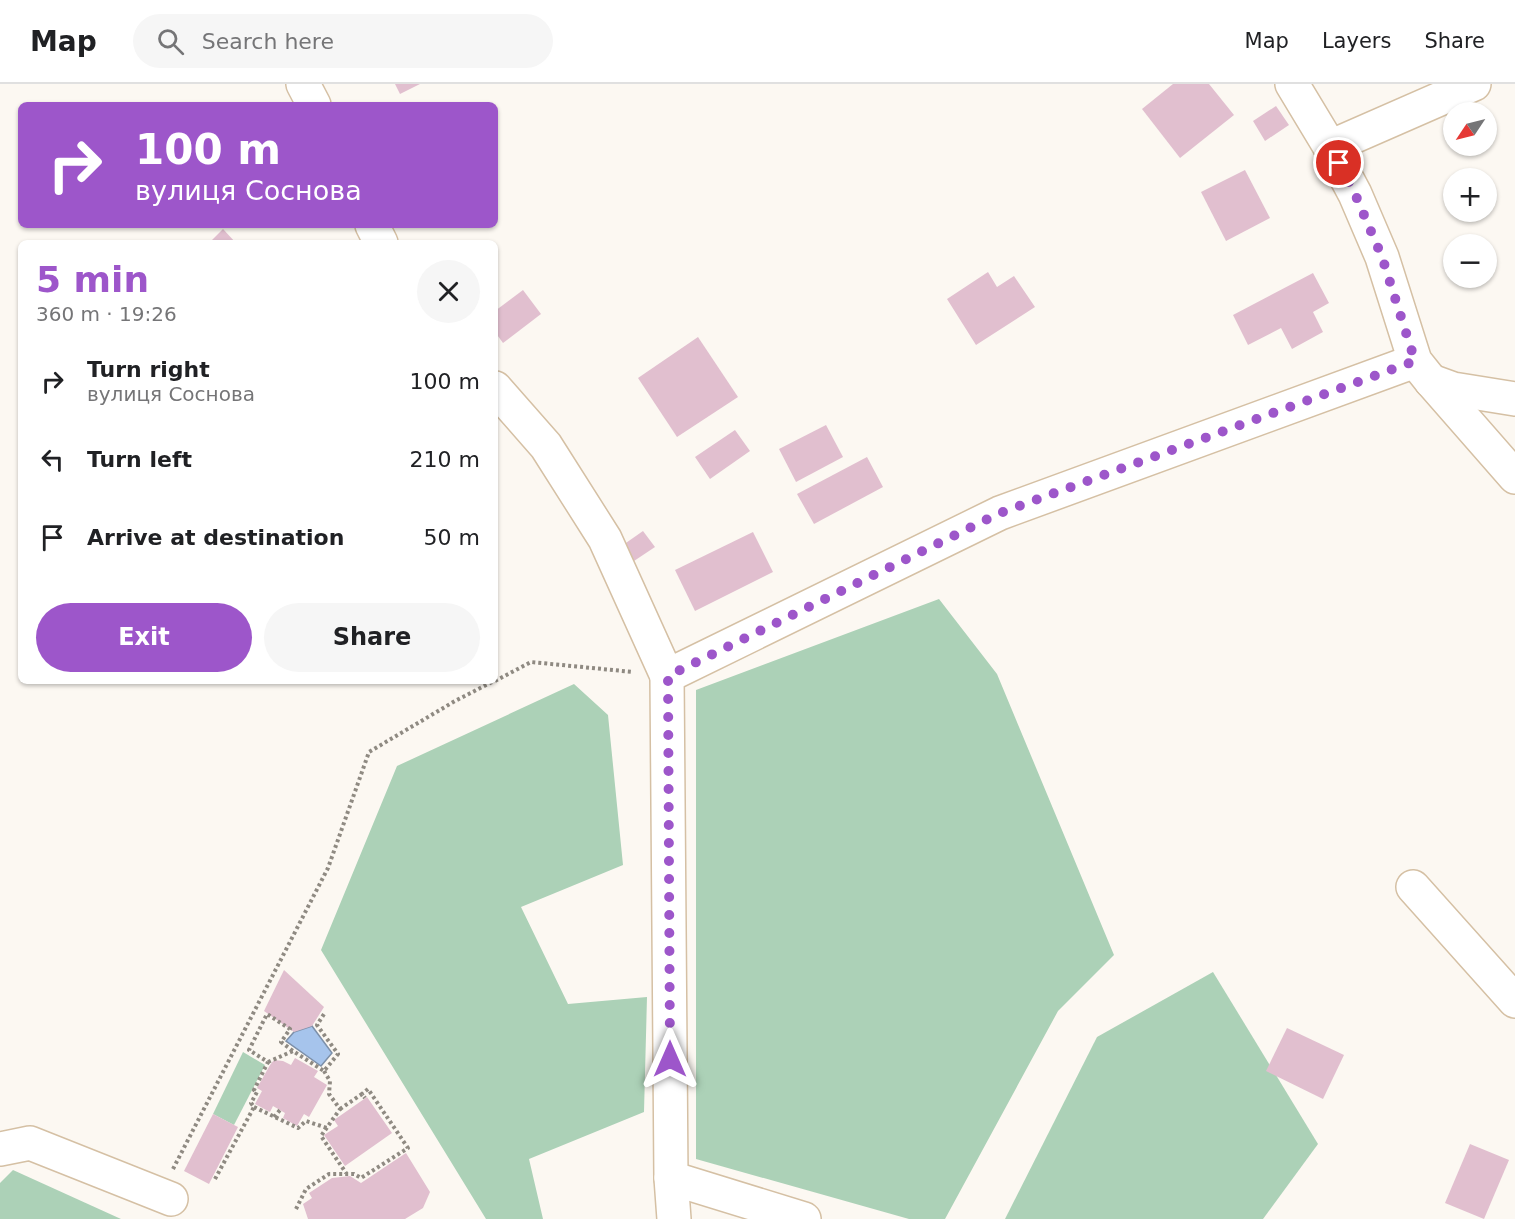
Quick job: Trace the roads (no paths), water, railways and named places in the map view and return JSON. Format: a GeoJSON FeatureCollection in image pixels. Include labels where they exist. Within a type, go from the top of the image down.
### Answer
{"type":"FeatureCollection","features":[{"type":"Feature","properties":{"kind":"street"},"geometry":{"type":"LineString","coordinates":[[303,84],[312,102]]}},
{"type":"Feature","properties":{"kind":"street"},"geometry":{"type":"LineString","coordinates":[[1292,84],[1355,194],[1382,257],[1423,371],[1515,477]]}},
{"type":"Feature","properties":{"kind":"street"},"geometry":{"type":"LineString","coordinates":[[1330,147],[1474,84]]}},
{"type":"Feature","properties":{"kind":"street"},"geometry":{"type":"LineString","coordinates":[[1423,371],[1452,389],[1515,399]]}},
{"type":"Feature","properties":{"kind":"street"},"geometry":{"type":"LineString","coordinates":[[668,676],[1000,513],[1423,371]]}},
{"type":"Feature","properties":{"kind":"street"},"geometry":{"type":"LineString","coordinates":[[498,391],[546,446],[605,539],[668,676],[671,1178],[674,1219]]}},
{"type":"Feature","properties":{"kind":"street"},"geometry":{"type":"LineString","coordinates":[[1413,887],[1515,1001]]}},
{"type":"Feature","properties":{"kind":"street"},"geometry":{"type":"LineString","coordinates":[[0,1149],[30,1143],[166,1196]]}},
{"type":"Feature","properties":{"kind":"street"},"geometry":{"type":"LineString","coordinates":[[671,1178],[804,1219]]}},
{"type":"Feature","properties":{"kind":"water"},"geometry":{"type":"Polygon","coordinates":[[[312,1026],[332,1053],[321,1066],[286,1041],[294,1032],[312,1026]]]}}]}
